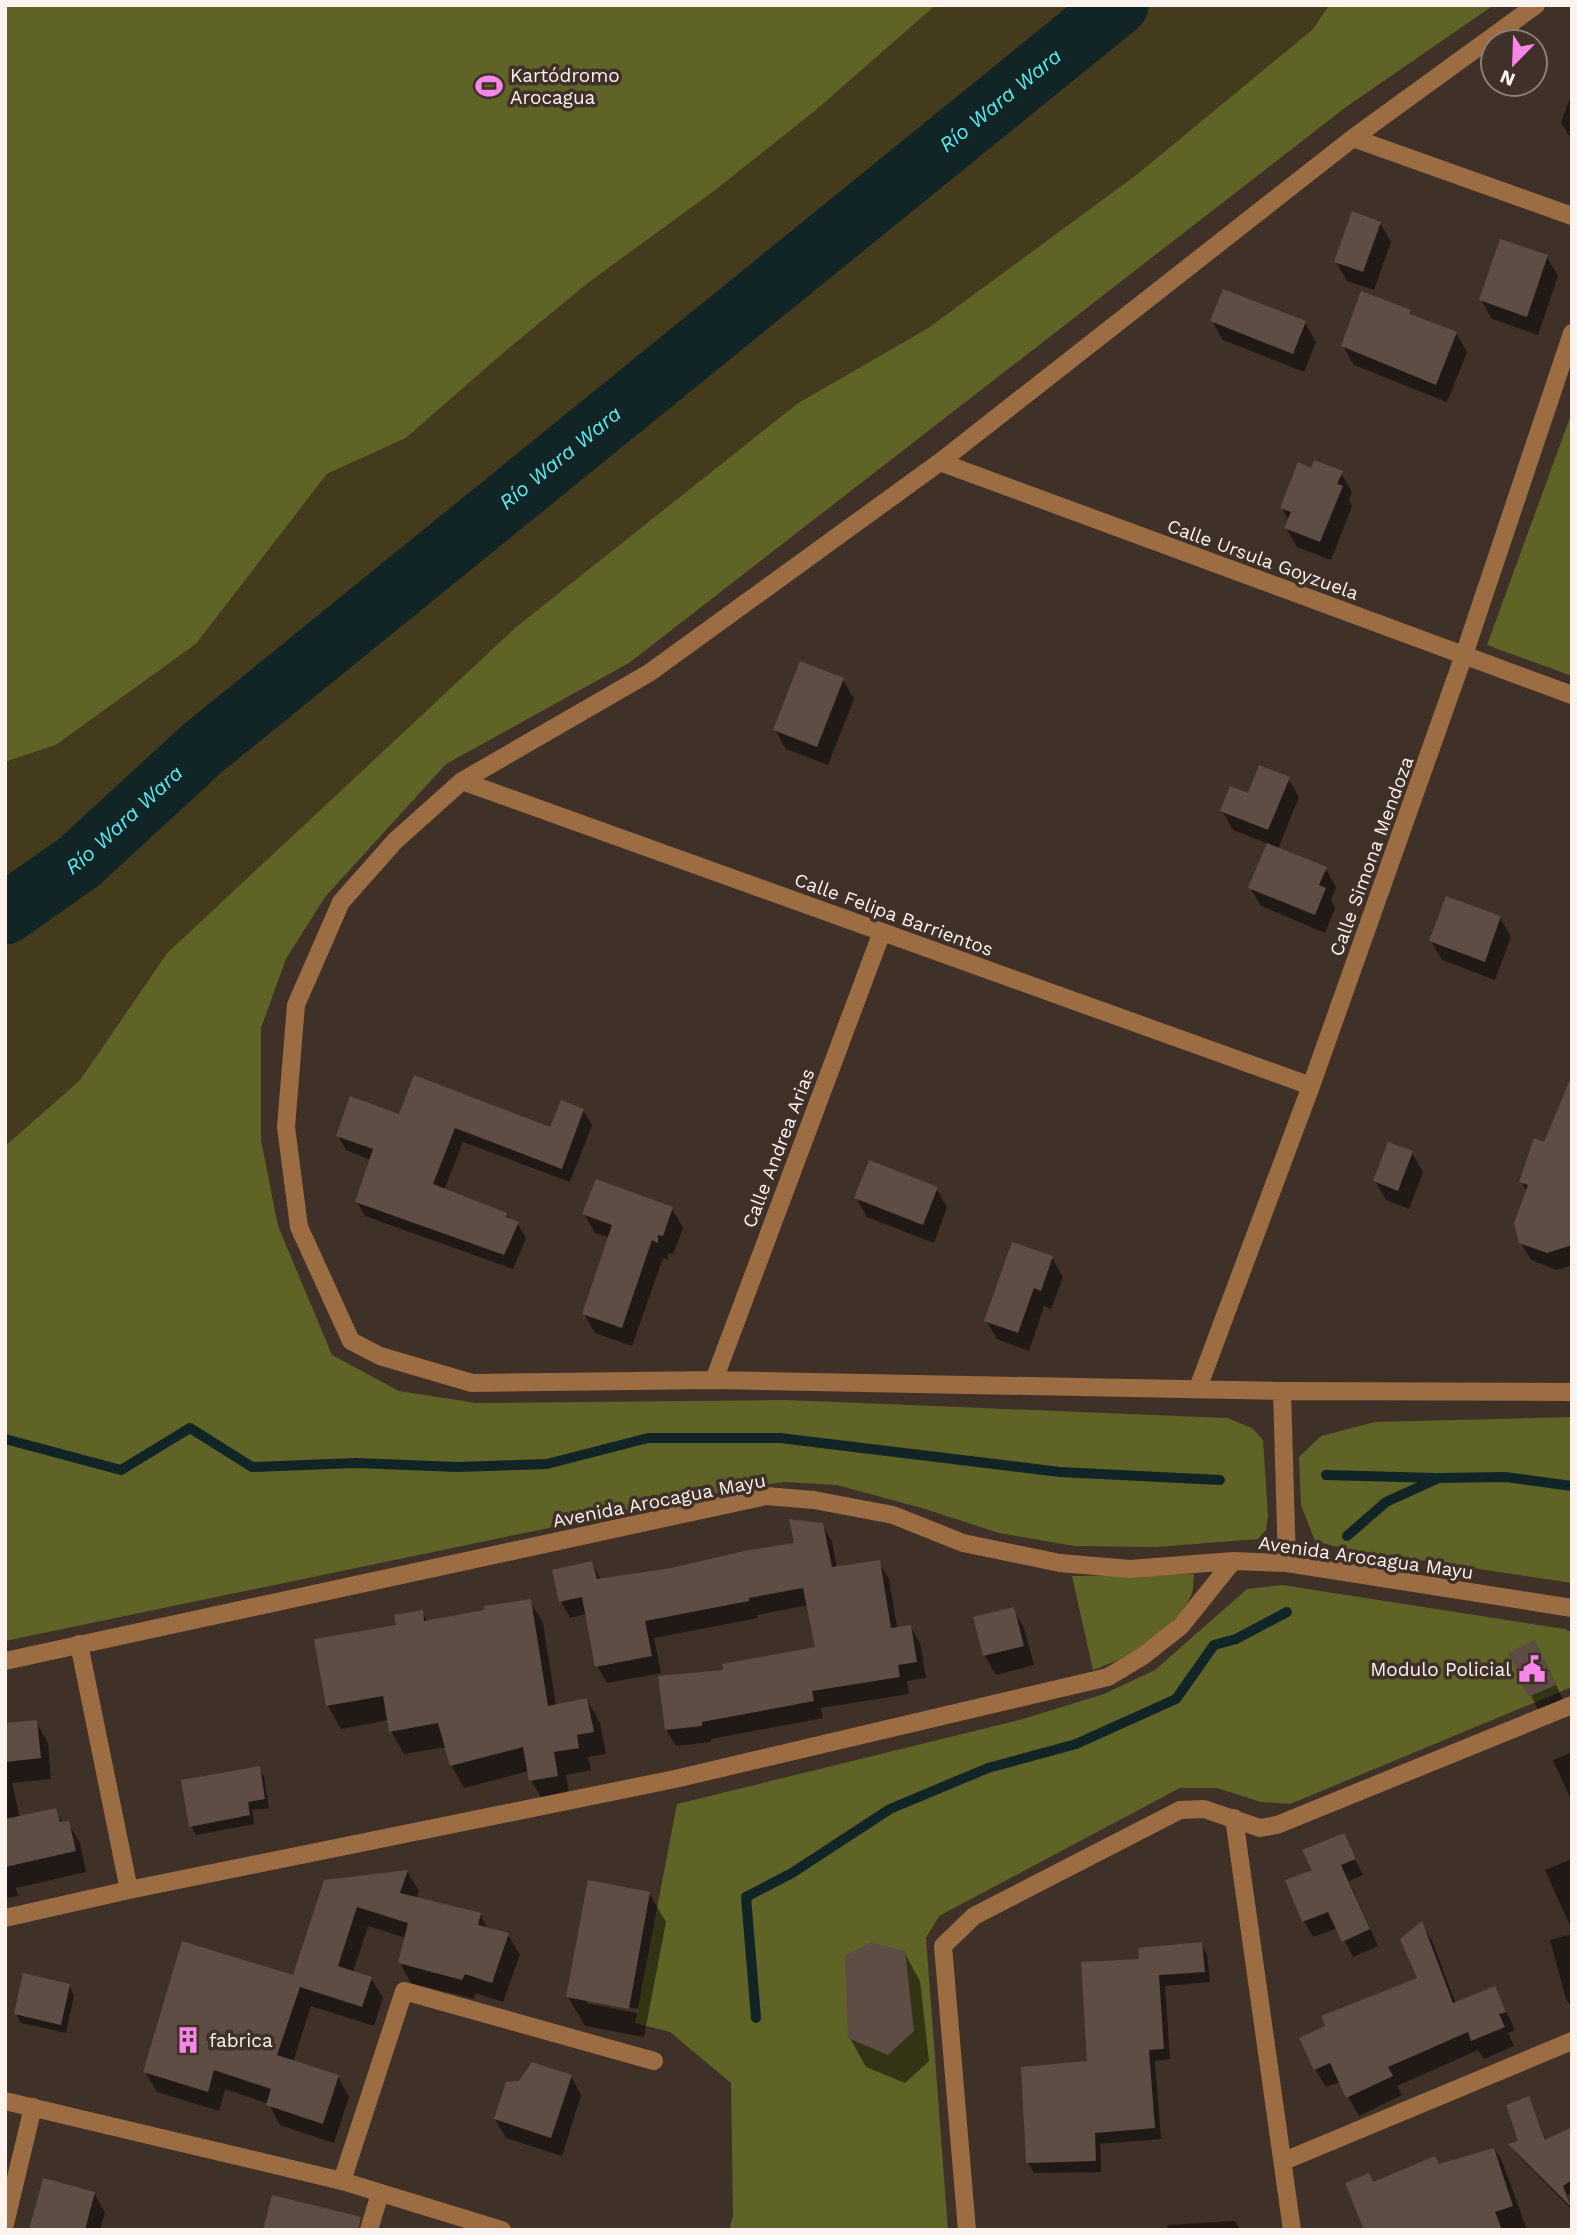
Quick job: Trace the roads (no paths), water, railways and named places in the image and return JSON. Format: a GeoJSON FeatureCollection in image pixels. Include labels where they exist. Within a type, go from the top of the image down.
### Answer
{"type":"FeatureCollection","features":[{"type":"Feature","properties":{"kind":"street"},"geometry":{"type":"LineString","coordinates":[[1536,5],[1353,138],[940,462],[649,673],[462,781],[395,841],[341,902],[296,1006],[286,1127],[299,1227],[351,1341],[380,1356],[472,1382],[714,1380],[1282,1391],[1572,1392]]}},
{"type":"Feature","properties":{"kind":"street"},"geometry":{"type":"LineString","coordinates":[[1353,138],[1572,216]]}},
{"type":"Feature","properties":{"kind":"street","name":"Calle Simona Mendoza"},"geometry":{"type":"LineString","coordinates":[[1198,1388],[1311,1086],[1464,655],[1572,333]]}},
{"type":"Feature","properties":{"kind":"street","name":"Calle Ursula Goyzuela"},"geometry":{"type":"LineString","coordinates":[[940,462],[1572,695]]}},
{"type":"Feature","properties":{"kind":"street","name":"Calle Felipa Barrientos"},"geometry":{"type":"LineString","coordinates":[[462,781],[1311,1086]]}},
{"type":"Feature","properties":{"kind":"street","name":"Calle Andrea Arias"},"geometry":{"type":"LineString","coordinates":[[714,1380],[882,932]]}},
{"type":"Feature","properties":{"kind":"street"},"geometry":{"type":"LineString","coordinates":[[1282,1391],[1287,1563]]}},
{"type":"Feature","properties":{"kind":"street","name":"Avenida Arocagua Mayu"},"geometry":{"type":"LineString","coordinates":[[5,1661],[766,1496],[814,1500],[893,1515],[963,1543],[1060,1563],[1130,1569],[1233,1560],[1287,1563],[1572,1608]]}},
{"type":"Feature","properties":{"kind":"street"},"geometry":{"type":"LineString","coordinates":[[5,1918],[675,1779],[1108,1677],[1143,1656],[1181,1626],[1233,1560]]}},
{"type":"Feature","properties":{"kind":"street"},"geometry":{"type":"LineString","coordinates":[[79,1644],[130,1890]]}},
{"type":"Feature","properties":{"kind":"street"},"geometry":{"type":"LineString","coordinates":[[967,2230],[943,1946],[974,1916],[1180,1810],[1204,1809],[1259,1828],[1277,1825],[1572,1705]]}},
{"type":"Feature","properties":{"kind":"street"},"geometry":{"type":"LineString","coordinates":[[1234,1818],[1292,2230]]}},
{"type":"Feature","properties":{"kind":"street"},"geometry":{"type":"LineString","coordinates":[[342,2181],[404,1991],[654,2061]]}},
{"type":"Feature","properties":{"kind":"street"},"geometry":{"type":"LineString","coordinates":[[1284,2161],[1572,2041]]}},
{"type":"Feature","properties":{"kind":"street"},"geometry":{"type":"LineString","coordinates":[[5,2101],[342,2181],[502,2230]]}},
{"type":"Feature","properties":{"kind":"street"},"geometry":{"type":"LineString","coordinates":[[5,2224],[33,2107]]}},
{"type":"Feature","properties":{"kind":"street"},"geometry":{"type":"LineString","coordinates":[[369,2230],[380,2193]]}},
{"type":"Feature","properties":{"kind":"waterway","name":"Río Wara Wara"},"geometry":{"type":"LineString","coordinates":[[5,914],[79,862],[203,748],[1118,5]]}},
{"type":"Feature","properties":{"kind":"waterway"},"geometry":{"type":"LineString","coordinates":[[5,1439],[121,1470],[190,1428],[252,1467],[356,1463],[458,1467],[547,1464],[648,1438],[780,1438],[1060,1472],[1220,1480]]}},
{"type":"Feature","properties":{"kind":"waterway"},"geometry":{"type":"LineString","coordinates":[[1326,1475],[1436,1478]]}},
{"type":"Feature","properties":{"kind":"waterway"},"geometry":{"type":"LineString","coordinates":[[1347,1536],[1386,1502],[1439,1478],[1505,1477],[1572,1486]]}},
{"type":"Feature","properties":{"kind":"waterway"},"geometry":{"type":"LineString","coordinates":[[756,2018],[746,1897],[792,1873],[890,1809],[988,1768],[1076,1744],[1176,1699],[1214,1645],[1236,1639],[1287,1612]]}},
{"type":"Feature","properties":{"kind":"place","name":"Kartódromo Arocagua"},"geometry":{"type":"Point","coordinates":[489,86]}},
{"type":"Feature","properties":{"kind":"place","name":"Modulo Policial"},"geometry":{"type":"Point","coordinates":[1532,1669]}},
{"type":"Feature","properties":{"kind":"place","name":"fabrica"},"geometry":{"type":"Point","coordinates":[188,2040]}}]}
